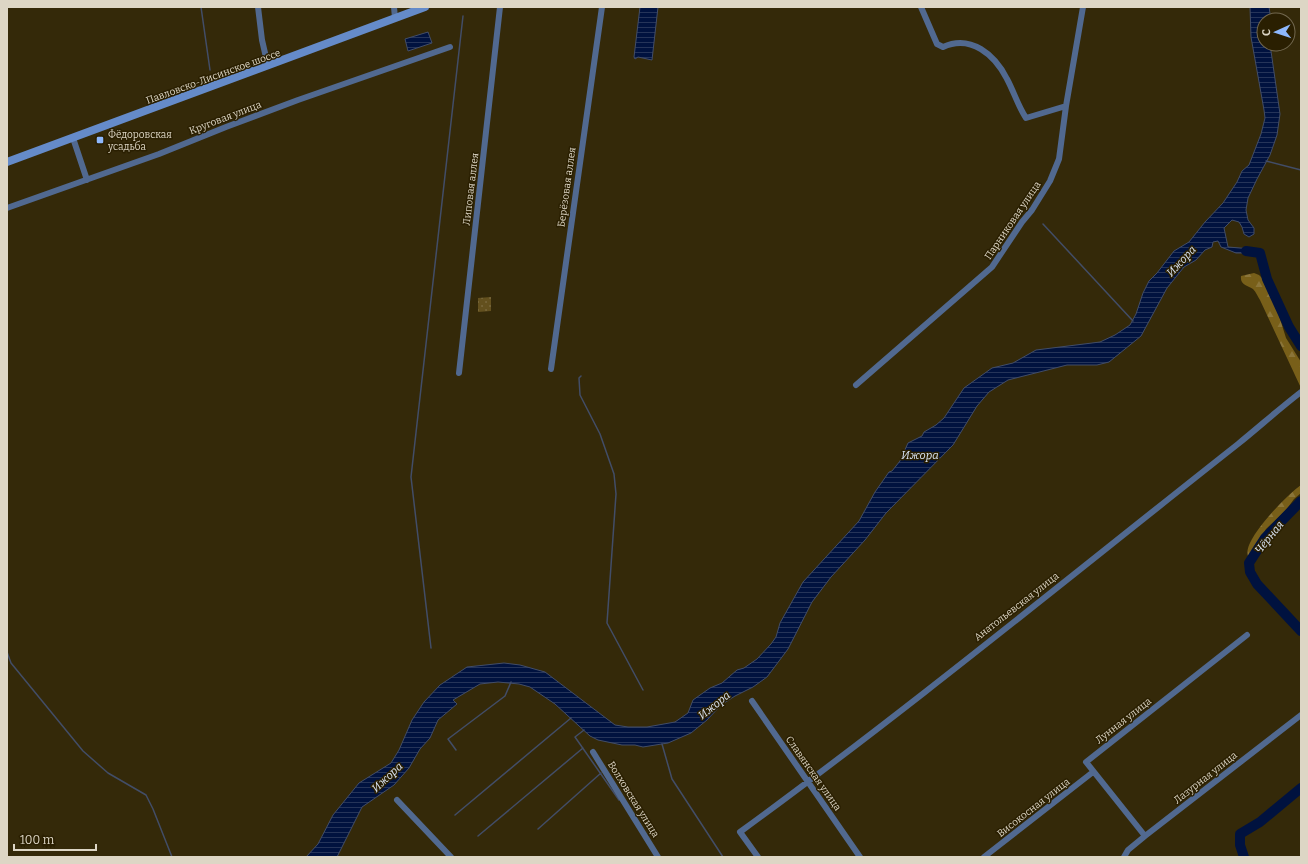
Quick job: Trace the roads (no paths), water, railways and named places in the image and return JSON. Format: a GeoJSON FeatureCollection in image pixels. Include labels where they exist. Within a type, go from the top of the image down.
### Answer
{"type":"FeatureCollection","features":[{"type":"Feature","properties":{"kind":"main road","name":"Павловско-Лисинское шоссе"},"geometry":{"type":"LineString","coordinates":[[7,162],[425,7]]}},
{"type":"Feature","properties":{"kind":"street"},"geometry":{"type":"LineString","coordinates":[[258,7],[262,40],[268,66]]}},
{"type":"Feature","properties":{"kind":"street"},"geometry":{"type":"LineString","coordinates":[[394,7],[395,18]]}},
{"type":"Feature","properties":{"kind":"street","name":"Липовая аллея"},"geometry":{"type":"LineString","coordinates":[[459,373],[500,7]]}},
{"type":"Feature","properties":{"kind":"street","name":"Берёзовая аллея"},"geometry":{"type":"LineString","coordinates":[[551,369],[602,7]]}},
{"type":"Feature","properties":{"kind":"street"},"geometry":{"type":"LineString","coordinates":[[921,7],[937,44],[943,47],[957,42],[970,44],[986,52],[1007,78],[1026,118],[1066,106]]}},
{"type":"Feature","properties":{"kind":"street","name":"Парниковая улица"},"geometry":{"type":"LineString","coordinates":[[856,385],[992,267],[1022,222],[1032,210],[1060,159],[1066,106],[1082,7]]}},
{"type":"Feature","properties":{"kind":"street","name":"Круговая улица"},"geometry":{"type":"LineString","coordinates":[[7,208],[159,154],[298,100],[450,47]]}},
{"type":"Feature","properties":{"kind":"street"},"geometry":{"type":"LineString","coordinates":[[73,138],[87,180]]}},
{"type":"Feature","properties":{"kind":"street","name":"Анатольевская улица"},"geometry":{"type":"LineString","coordinates":[[758,857],[740,832],[808,782],[1239,443],[1301,392]]}},
{"type":"Feature","properties":{"kind":"street","name":"Лунная улица"},"geometry":{"type":"LineString","coordinates":[[1093,772],[1086,762],[1247,635]]}},
{"type":"Feature","properties":{"kind":"street","name":"Славянская улица"},"geometry":{"type":"LineString","coordinates":[[752,701],[860,857]]}},
{"type":"Feature","properties":{"kind":"street","name":"Лазурная улица"},"geometry":{"type":"LineString","coordinates":[[1124,857],[1128,850],[1145,836],[1301,715]]}},
{"type":"Feature","properties":{"kind":"street","name":"Волховская улица"},"geometry":{"type":"LineString","coordinates":[[593,752],[658,857]]}},
{"type":"Feature","properties":{"kind":"street"},"geometry":{"type":"LineString","coordinates":[[1093,772],[1145,836]]}},
{"type":"Feature","properties":{"kind":"street","name":"Високосная улица"},"geometry":{"type":"LineString","coordinates":[[984,857],[1093,772]]}},
{"type":"Feature","properties":{"kind":"street"},"geometry":{"type":"LineString","coordinates":[[397,800],[451,857]]}},
{"type":"Feature","properties":{"kind":"water"},"geometry":{"type":"Polygon","coordinates":[[[640,7],[658,7],[652,60],[638,57],[635,59],[634,57],[640,7]]]}},
{"type":"Feature","properties":{"kind":"water","name":"Ижора"},"geometry":{"type":"Polygon","coordinates":[[[1250,7],[1269,7],[1270,12],[1256,12],[1256,52],[1271,52],[1280,114],[1277,135],[1270,155],[1248,198],[1246,210],[1248,220],[1254,228],[1254,234],[1249,237],[1244,234],[1239,222],[1232,220],[1224,228],[1228,247],[1252,249],[1260,253],[1236,253],[1221,247],[1218,241],[1213,242],[1212,247],[1205,250],[1196,260],[1184,267],[1167,288],[1141,336],[1109,362],[1097,365],[1067,365],[1008,380],[989,392],[977,406],[953,445],[886,513],[865,540],[831,577],[812,602],[788,649],[767,677],[753,687],[721,705],[707,720],[691,733],[668,743],[643,747],[635,745],[622,745],[598,740],[590,736],[555,704],[530,687],[519,684],[498,682],[480,684],[453,700],[457,704],[438,720],[430,738],[420,749],[409,768],[394,785],[362,807],[337,857],[306,857],[318,844],[333,815],[359,783],[391,763],[399,750],[412,720],[424,702],[440,685],[467,667],[504,663],[520,665],[545,672],[615,725],[647,727],[675,722],[688,713],[693,700],[710,688],[722,683],[737,670],[744,668],[757,659],[776,637],[780,623],[803,582],[859,521],[875,492],[889,472],[892,471],[900,461],[908,443],[922,436],[924,432],[944,418],[964,388],[992,368],[1013,363],[1036,350],[1100,342],[1115,335],[1130,325],[1149,281],[1174,251],[1189,242],[1223,203],[1237,182],[1242,171],[1249,165],[1261,134],[1265,118],[1251,37],[1250,7]]]}},
{"type":"Feature","properties":{"kind":"water"},"geometry":{"type":"Polygon","coordinates":[[[428,32],[432,43],[408,51],[405,39],[428,32]]]}},
{"type":"Feature","properties":{"kind":"waterway"},"geometry":{"type":"LineString","coordinates":[[201,7],[210,70]]}},
{"type":"Feature","properties":{"kind":"waterway"},"geometry":{"type":"LineString","coordinates":[[431,648],[411,477],[463,16]]}},
{"type":"Feature","properties":{"kind":"waterway"},"geometry":{"type":"LineString","coordinates":[[1266,161],[1301,170]]}},
{"type":"Feature","properties":{"kind":"waterway"},"geometry":{"type":"LineString","coordinates":[[1043,224],[1133,321]]}},
{"type":"Feature","properties":{"kind":"waterway","name":"Чёрная"},"geometry":{"type":"LineString","coordinates":[[1246,251],[1260,253],[1267,279],[1289,327],[1301,346]]}},
{"type":"Feature","properties":{"kind":"waterway"},"geometry":{"type":"LineString","coordinates":[[581,376],[579,378],[580,395],[600,434],[614,474],[616,494],[607,623],[643,690]]}},
{"type":"Feature","properties":{"kind":"waterway","name":"Чёрная"},"geometry":{"type":"LineString","coordinates":[[1301,501],[1265,538],[1249,563],[1250,572],[1257,584],[1301,631]]}},
{"type":"Feature","properties":{"kind":"waterway"},"geometry":{"type":"LineString","coordinates":[[7,652],[11,663],[83,751],[108,773],[146,795],[172,857]]}},
{"type":"Feature","properties":{"kind":"waterway"},"geometry":{"type":"LineString","coordinates":[[456,750],[448,739],[505,696],[511,682]]}},
{"type":"Feature","properties":{"kind":"waterway"},"geometry":{"type":"LineString","coordinates":[[455,815],[571,718]]}},
{"type":"Feature","properties":{"kind":"waterway"},"geometry":{"type":"LineString","coordinates":[[584,730],[575,737],[619,800]]}},
{"type":"Feature","properties":{"kind":"waterway"},"geometry":{"type":"LineString","coordinates":[[662,744],[672,779],[723,857]]}},
{"type":"Feature","properties":{"kind":"waterway"},"geometry":{"type":"LineString","coordinates":[[478,836],[583,748]]}},
{"type":"Feature","properties":{"kind":"waterway"},"geometry":{"type":"LineString","coordinates":[[538,829],[601,773]]}},
{"type":"Feature","properties":{"kind":"waterway","name":"Чёрная"},"geometry":{"type":"LineString","coordinates":[[1244,857],[1240,845],[1240,834],[1260,822],[1301,788]]}},
{"type":"Feature","properties":{"kind":"place","name":"Фёдоровская усадьба"},"geometry":{"type":"Point","coordinates":[100,140]}}]}
